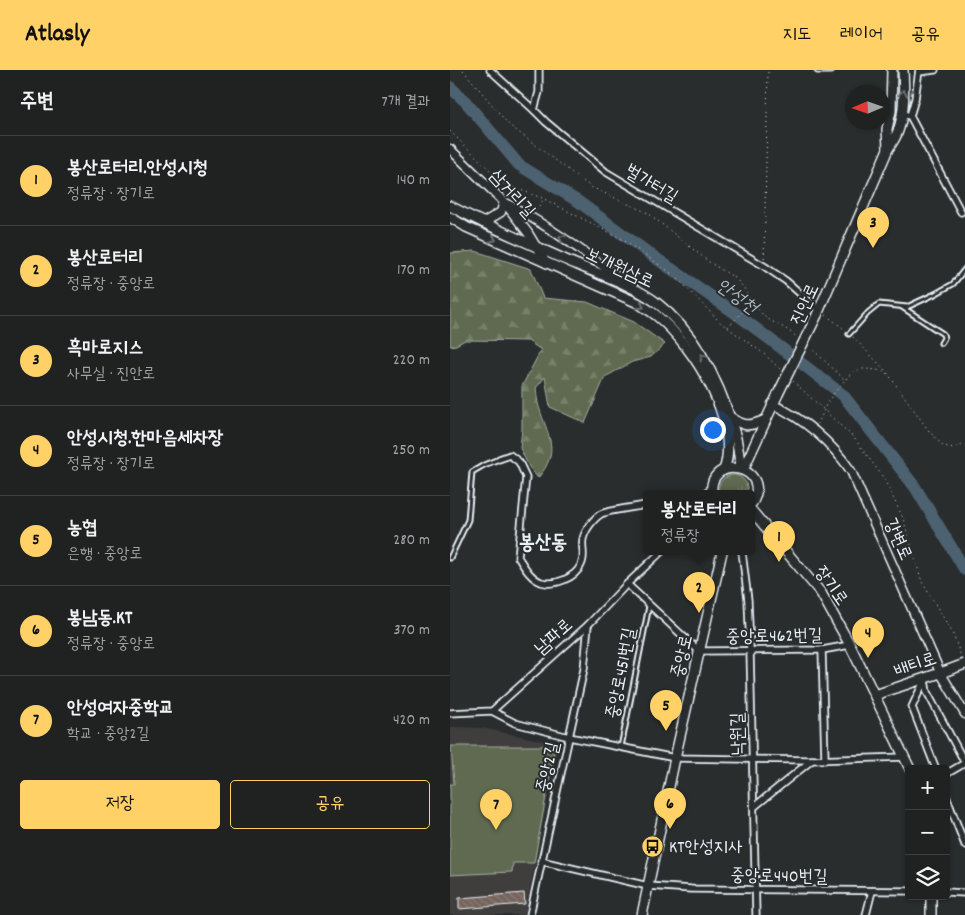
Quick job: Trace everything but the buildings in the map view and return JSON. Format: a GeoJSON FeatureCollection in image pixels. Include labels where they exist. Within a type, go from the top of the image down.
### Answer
{"type":"FeatureCollection","features":[{"type":"Feature","properties":{"kind":"main road","name":"진안로"},"geometry":{"type":"LineString","coordinates":[[888,149],[887,129],[891,111],[892,70]]}},
{"type":"Feature","properties":{"kind":"main road","name":"진안로"},"geometry":{"type":"LineString","coordinates":[[742,469],[818,313],[888,149],[906,115],[903,70]]}},
{"type":"Feature","properties":{"kind":"main road","name":"보개원삼로"},"geometry":{"type":"LineString","coordinates":[[450,206],[483,223],[630,287],[657,303],[683,330],[710,368],[735,433],[742,469]]}},
{"type":"Feature","properties":{"kind":"main road","name":"보개원삼로"},"geometry":{"type":"LineString","coordinates":[[450,217],[466,227],[638,303],[657,316],[681,341],[713,388],[724,419],[728,443],[728,460],[724,470]]}},
{"type":"Feature","properties":{"kind":"main road"},"geometry":{"type":"LineString","coordinates":[[729,416],[744,425],[754,425],[765,420]]}},
{"type":"Feature","properties":{"kind":"main road"},"geometry":{"type":"LineString","coordinates":[[712,490],[712,484],[716,477],[724,470],[736,468],[742,469],[754,480],[755,495]]}},
{"type":"Feature","properties":{"kind":"main road","name":"장기로"},"geometry":{"type":"LineString","coordinates":[[755,515],[821,593],[850,645],[908,765]]}},
{"type":"Feature","properties":{"kind":"main road","name":"중앙로"},"geometry":{"type":"LineString","coordinates":[[642,915],[675,758],[721,555]]}},
{"type":"Feature","properties":{"kind":"main road","name":"배티로"},"geometry":{"type":"LineString","coordinates":[[875,695],[965,664]]}},
{"type":"Feature","properties":{"kind":"main road"},"geometry":{"type":"LineString","coordinates":[[931,900],[931,915]]}},
{"type":"Feature","properties":{"kind":"street","name":"벌가터길"},"geometry":{"type":"LineString","coordinates":[[490,70],[546,122],[606,172],[764,266],[786,281],[818,313]]}},
{"type":"Feature","properties":{"kind":"street"},"geometry":{"type":"LineString","coordinates":[[534,110],[539,92],[539,70]]}},
{"type":"Feature","properties":{"kind":"street"},"geometry":{"type":"LineString","coordinates":[[818,70],[831,70]]}},
{"type":"Feature","properties":{"kind":"street"},"geometry":{"type":"LineString","coordinates":[[935,70],[919,71],[915,99],[906,115],[961,212]]}},
{"type":"Feature","properties":{"kind":"street","name":"삼거리길"},"geometry":{"type":"LineString","coordinates":[[450,150],[504,202],[528,232],[546,263]]}},
{"type":"Feature","properties":{"kind":"street"},"geometry":{"type":"LineString","coordinates":[[483,223],[501,212],[504,202],[522,211],[593,258],[630,287]]}},
{"type":"Feature","properties":{"kind":"street","name":"강변로"},"geometry":{"type":"LineString","coordinates":[[772,404],[792,414],[813,430],[839,453],[852,471],[943,671],[965,714]]}},
{"type":"Feature","properties":{"kind":"street"},"geometry":{"type":"LineString","coordinates":[[499,459],[510,455],[520,462],[526,477],[518,557],[529,574],[542,582],[558,582],[572,576],[581,566],[584,554],[583,539],[589,526],[601,514],[643,506]]}},
{"type":"Feature","properties":{"kind":"street","name":"남파로"},"geometry":{"type":"LineString","coordinates":[[492,711],[588,625],[658,555]]}},
{"type":"Feature","properties":{"kind":"street","name":"낙원길"},"geometry":{"type":"LineString","coordinates":[[742,555],[748,600],[750,650],[756,915]]}},
{"type":"Feature","properties":{"kind":"street"},"geometry":{"type":"LineString","coordinates":[[627,584],[699,651]]}},
{"type":"Feature","properties":{"kind":"street","name":"중앙2길"},"geometry":{"type":"LineString","coordinates":[[530,915],[584,669],[588,625]]}},
{"type":"Feature","properties":{"kind":"street","name":"중앙로462번길"},"geometry":{"type":"LineString","coordinates":[[699,651],[822,650],[850,645]]}},
{"type":"Feature","properties":{"kind":"street"},"geometry":{"type":"LineString","coordinates":[[822,650],[825,760]]}},
{"type":"Feature","properties":{"kind":"street"},"geometry":{"type":"LineString","coordinates":[[925,678],[927,692],[965,763],[950,772]]}},
{"type":"Feature","properties":{"kind":"street"},"geometry":{"type":"LineString","coordinates":[[925,678],[912,707],[934,765]]}},
{"type":"Feature","properties":{"kind":"street"},"geometry":{"type":"LineString","coordinates":[[450,713],[492,711],[515,723],[569,737],[675,758],[825,760],[905,757]]}},
{"type":"Feature","properties":{"kind":"street"},"geometry":{"type":"LineString","coordinates":[[754,807],[812,760]]}},
{"type":"Feature","properties":{"kind":"street"},"geometry":{"type":"LineString","coordinates":[[950,806],[965,845]]}},
{"type":"Feature","properties":{"kind":"street","name":"중앙로440번길"},"geometry":{"type":"LineString","coordinates":[[542,861],[648,886],[691,889],[905,892]]}},
{"type":"Feature","properties":{"kind":"street"},"geometry":{"type":"LineString","coordinates":[[866,915],[872,891]]}},
{"type":"Feature","properties":{"kind":"street"},"geometry":{"type":"LineString","coordinates":[[950,892],[965,893]]}},
{"type":"Feature","properties":{"kind":"lane"},"geometry":{"type":"LineString","coordinates":[[850,334],[880,304],[908,307],[953,284],[965,269]]}},
{"type":"Feature","properties":{"kind":"lane"},"geometry":{"type":"LineString","coordinates":[[902,306],[943,334],[944,338],[941,343]]}},
{"type":"Feature","properties":{"kind":"lane"},"geometry":{"type":"LineString","coordinates":[[450,558],[468,520],[472,472],[499,459]]}},
{"type":"Feature","properties":{"kind":"lane","name":"중앙로451번길"},"geometry":{"type":"LineString","coordinates":[[621,747],[650,604]]}},
{"type":"Feature","properties":{"kind":"path"},"geometry":{"type":"LineString","coordinates":[[463,70],[509,125],[591,187],[648,213],[710,262],[735,278],[766,318],[786,328],[802,340]]}},
{"type":"Feature","properties":{"kind":"path"},"geometry":{"type":"LineString","coordinates":[[764,266],[768,70]]}},
{"type":"Feature","properties":{"kind":"path"},"geometry":{"type":"LineString","coordinates":[[450,131],[504,184],[544,198]]}},
{"type":"Feature","properties":{"kind":"path"},"geometry":{"type":"LineString","coordinates":[[728,328],[752,302]]}},
{"type":"Feature","properties":{"kind":"path"},"geometry":{"type":"LineString","coordinates":[[818,313],[841,326],[886,372],[929,431],[943,446],[954,448],[965,444]]}},
{"type":"Feature","properties":{"kind":"path"},"geometry":{"type":"LineString","coordinates":[[809,346],[845,380]]}},
{"type":"Feature","properties":{"kind":"path"},"geometry":{"type":"LineString","coordinates":[[813,430],[824,416],[824,409],[829,400],[852,372],[862,369],[886,372]]}},
{"type":"Feature","properties":{"kind":"shaded area"},"geometry":{"type":"Polygon","coordinates":[[[450,727],[481,728],[558,744],[525,915],[450,915],[450,727]]]}},
{"type":"Feature","properties":{"kind":"green space"},"geometry":{"type":"Polygon","coordinates":[[[475,251],[531,269],[543,298],[587,302],[634,322],[665,344],[651,357],[632,362],[605,377],[585,423],[550,407],[545,377],[536,388],[538,405],[549,435],[551,451],[545,468],[538,478],[529,467],[520,448],[522,386],[541,350],[528,341],[465,340],[450,346],[450,253],[475,251]]]}},
{"type":"Feature","properties":{"kind":"green space"},"geometry":{"type":"Polygon","coordinates":[[[730,475],[741,477],[746,482],[747,490],[719,490],[720,482],[730,475]]]}},
{"type":"Feature","properties":{"kind":"green space"},"geometry":{"type":"Polygon","coordinates":[[[451,746],[555,746],[534,863],[513,863],[512,872],[450,875],[450,784],[454,784],[451,746]]]}},
{"type":"Feature","properties":{"kind":"waterway","name":"안성천"},"geometry":{"type":"LineString","coordinates":[[450,87],[465,101],[519,165],[579,202],[738,315],[843,395],[915,487],[965,570]]}},
{"type":"Feature","properties":{"kind":"place","name":"흑마로지스"},"geometry":{"type":"Point","coordinates":[873,248]}},
{"type":"Feature","properties":{"kind":"place","name":"봉산로터리.안성시청"},"geometry":{"type":"Point","coordinates":[779,562]}},
{"type":"Feature","properties":{"kind":"place","name":"봉산로터리"},"geometry":{"type":"Point","coordinates":[699,613]}},
{"type":"Feature","properties":{"kind":"place","name":"안성시청.한마음세차장"},"geometry":{"type":"Point","coordinates":[868,658]}},
{"type":"Feature","properties":{"kind":"place","name":"농협"},"geometry":{"type":"Point","coordinates":[666,731]}},
{"type":"Feature","properties":{"kind":"place","name":"봉남동.KT"},"geometry":{"type":"Point","coordinates":[670,829]}},
{"type":"Feature","properties":{"kind":"place","name":"안성여자중학교"},"geometry":{"type":"Point","coordinates":[496,830]}},
{"type":"Feature","properties":{"kind":"place","name":"KT안성지사"},"geometry":{"type":"Point","coordinates":[653,846]}},
{"type":"Feature","properties":{"kind":"district","name":"봉산동"},"geometry":{"type":"Point","coordinates":[543,541]}}]}
